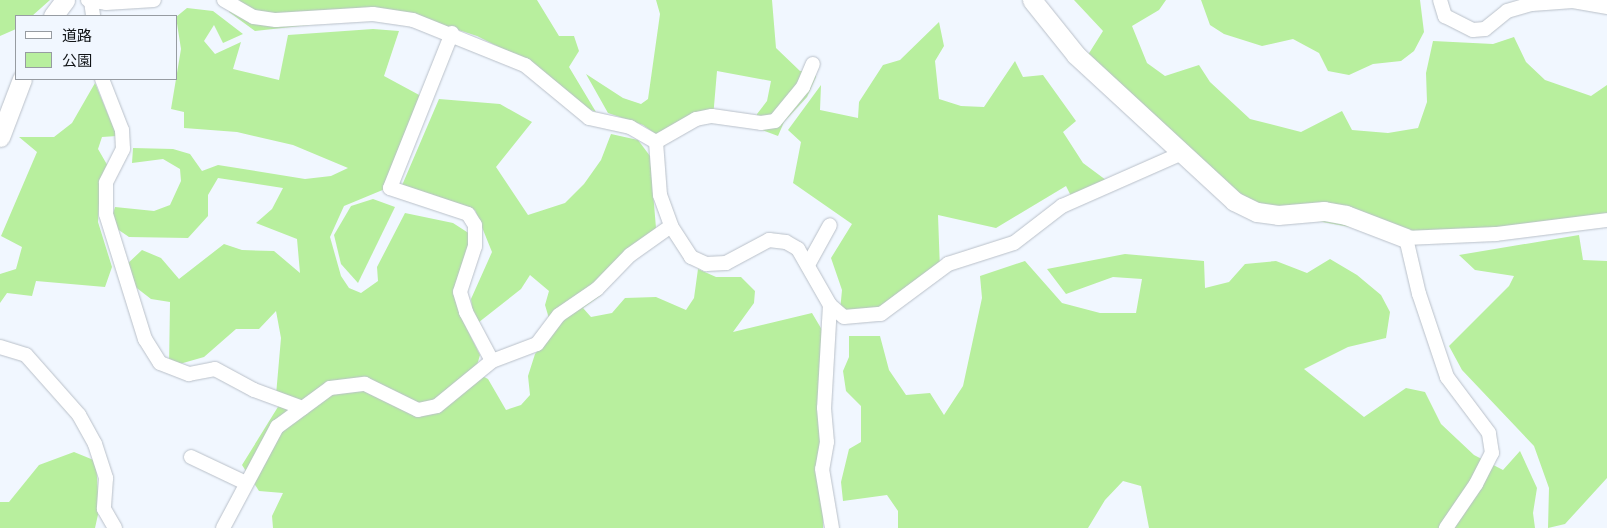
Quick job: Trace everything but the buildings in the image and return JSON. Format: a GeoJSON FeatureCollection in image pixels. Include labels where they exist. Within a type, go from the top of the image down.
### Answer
{"type":"FeatureCollection","features":[{"type":"Feature","properties":{"kind":"street"},"geometry":{"type":"LineString","coordinates":[[54,15],[64,0]]}},
{"type":"Feature","properties":{"kind":"street"},"geometry":{"type":"LineString","coordinates":[[93,15],[90,0],[154,0]]}},
{"type":"Feature","properties":{"kind":"street"},"geometry":{"type":"LineString","coordinates":[[224,0],[254,17],[276,20],[373,14],[452,33],[525,66],[589,118],[630,127],[656,142]]}},
{"type":"Feature","properties":{"kind":"street"},"geometry":{"type":"LineString","coordinates":[[1032,0],[1070,49],[1234,201],[1257,212],[1278,215],[1324,210],[1406,238],[1496,234],[1607,220]]}},
{"type":"Feature","properties":{"kind":"street"},"geometry":{"type":"LineString","coordinates":[[1440,0],[1445,16],[1473,30],[1485,29],[1507,11],[1532,4],[1573,1],[1607,7]]}},
{"type":"Feature","properties":{"kind":"street"},"geometry":{"type":"LineString","coordinates":[[452,33],[390,188],[468,214],[475,225],[475,246],[460,292],[492,361]]}},
{"type":"Feature","properties":{"kind":"street"},"geometry":{"type":"LineString","coordinates":[[656,142],[696,119],[712,116],[761,123],[775,121],[803,87],[813,64]]}},
{"type":"Feature","properties":{"kind":"street"},"geometry":{"type":"LineString","coordinates":[[0,137],[22,80]]}},
{"type":"Feature","properties":{"kind":"street"},"geometry":{"type":"LineString","coordinates":[[102,80],[122,130],[123,149],[106,183],[106,214],[145,339],[160,363],[189,374],[215,369],[254,390],[303,408]]}},
{"type":"Feature","properties":{"kind":"street"},"geometry":{"type":"LineString","coordinates":[[656,142],[660,195],[671,226],[691,257],[706,264],[726,263],[769,240],[798,249],[809,264],[830,306],[844,317],[880,314],[948,264],[1014,243],[1062,206],[1182,153]]}},
{"type":"Feature","properties":{"kind":"street"},"geometry":{"type":"LineString","coordinates":[[809,264],[830,225]]}},
{"type":"Feature","properties":{"kind":"street"},"geometry":{"type":"LineString","coordinates":[[223,528],[277,426],[330,388],[349,383],[365,384],[418,410],[437,406],[492,361],[537,344],[560,315],[597,289],[630,255],[671,226]]}},
{"type":"Feature","properties":{"kind":"street"},"geometry":{"type":"LineString","coordinates":[[1406,238],[1419,294],[1446,377],[1489,433],[1492,453],[1476,484],[1446,528]]}},
{"type":"Feature","properties":{"kind":"street"},"geometry":{"type":"LineString","coordinates":[[830,306],[824,408],[827,442],[822,469],[832,528]]}},
{"type":"Feature","properties":{"kind":"street"},"geometry":{"type":"LineString","coordinates":[[0,347],[26,354],[80,415],[95,444],[106,478],[104,509],[116,528]]}},
{"type":"Feature","properties":{"kind":"street"},"geometry":{"type":"LineString","coordinates":[[191,457],[246,483]]}},
{"type":"Feature","properties":{"kind":"green space"},"geometry":{"type":"Polygon","coordinates":[[[0,0],[50,0],[33,15],[15,15],[15,29],[0,36],[0,0]]]}},
{"type":"Feature","properties":{"kind":"green space"},"geometry":{"type":"Polygon","coordinates":[[[240,0],[537,0],[559,36],[574,36],[579,51],[569,67],[596,112],[568,100],[530,63],[477,36],[409,14],[255,31],[229,12],[240,0]]]}},
{"type":"Feature","properties":{"kind":"green space"},"geometry":{"type":"Polygon","coordinates":[[[656,0],[772,0],[776,48],[800,71],[815,70],[816,77],[807,97],[784,122],[778,136],[757,128],[757,114],[767,101],[771,81],[717,71],[713,118],[657,135],[643,125],[608,113],[586,74],[623,98],[641,104],[648,99],[660,14],[656,0]]]}},
{"type":"Feature","properties":{"kind":"green space"},"geometry":{"type":"Polygon","coordinates":[[[1074,0],[1166,0],[1159,10],[1132,26],[1147,63],[1165,76],[1199,65],[1210,82],[1250,119],[1301,132],[1342,111],[1352,130],[1388,133],[1418,128],[1427,102],[1426,73],[1433,41],[1493,44],[1514,37],[1526,62],[1545,80],[1591,96],[1607,85],[1607,215],[1460,233],[1382,233],[1253,209],[1086,58],[1103,31],[1074,0]]]}},
{"type":"Feature","properties":{"kind":"green space"},"geometry":{"type":"Polygon","coordinates":[[[1201,0],[1420,0],[1424,32],[1414,51],[1401,61],[1373,64],[1349,75],[1328,71],[1319,53],[1293,39],[1262,46],[1224,34],[1210,25],[1201,0]]]}},
{"type":"Feature","properties":{"kind":"green space"},"geometry":{"type":"Polygon","coordinates":[[[187,8],[213,11],[243,34],[223,43],[214,25],[204,41],[215,54],[241,42],[233,69],[279,80],[288,35],[373,29],[399,31],[384,76],[421,96],[385,189],[344,206],[330,237],[341,276],[349,288],[361,293],[378,281],[377,267],[405,213],[453,223],[470,234],[460,293],[464,323],[480,355],[475,372],[488,379],[506,410],[521,405],[530,395],[528,376],[535,354],[553,332],[545,305],[549,291],[530,275],[521,289],[474,326],[471,299],[492,252],[475,210],[400,190],[439,99],[500,104],[532,122],[496,167],[528,215],[565,203],[584,184],[601,160],[611,134],[638,140],[650,156],[656,228],[600,296],[583,308],[591,317],[612,313],[625,298],[656,297],[686,310],[694,298],[698,269],[716,277],[741,277],[755,291],[754,303],[733,332],[812,313],[828,340],[823,528],[273,528],[272,516],[283,493],[259,491],[242,465],[281,402],[276,395],[281,338],[276,311],[259,329],[236,329],[204,357],[169,367],[170,302],[151,299],[129,282],[124,267],[142,250],[161,258],[179,279],[224,244],[242,250],[274,251],[300,273],[297,239],[256,223],[272,209],[283,188],[218,178],[208,195],[208,216],[188,238],[129,237],[110,224],[115,207],[154,211],[170,205],[181,181],[180,169],[163,159],[132,163],[133,148],[173,149],[190,154],[202,171],[218,165],[305,179],[331,176],[348,168],[293,145],[237,132],[184,128],[184,112],[171,109],[176,80],[178,80],[181,49],[178,15],[187,8]]]}},
{"type":"Feature","properties":{"kind":"green space"},"geometry":{"type":"Polygon","coordinates":[[[939,22],[944,46],[935,61],[939,99],[961,106],[984,107],[1015,61],[1023,77],[1043,75],[1076,121],[1063,132],[1083,163],[1114,186],[1075,204],[1066,186],[996,228],[938,215],[940,270],[878,319],[840,311],[842,290],[831,258],[852,224],[793,183],[801,142],[788,130],[821,85],[820,110],[858,118],[859,102],[883,65],[900,60],[939,22]]]}},
{"type":"Feature","properties":{"kind":"green space"},"geometry":{"type":"Polygon","coordinates":[[[95,83],[117,136],[102,137],[98,149],[109,168],[100,184],[98,222],[112,267],[105,287],[36,281],[32,296],[7,293],[0,303],[0,274],[16,269],[22,247],[1,236],[37,152],[19,137],[54,137],[72,123],[95,83]]]}},
{"type":"Feature","properties":{"kind":"green space"},"geometry":{"type":"Polygon","coordinates":[[[373,199],[395,207],[358,283],[341,264],[334,235],[351,206],[373,199]]]}},
{"type":"Feature","properties":{"kind":"green space"},"geometry":{"type":"Polygon","coordinates":[[[1579,235],[1583,260],[1607,261],[1607,478],[1565,524],[1548,528],[1549,488],[1534,446],[1462,370],[1449,346],[1509,286],[1514,276],[1475,270],[1459,255],[1579,235]]]}},
{"type":"Feature","properties":{"kind":"green space"},"geometry":{"type":"Polygon","coordinates":[[[1125,254],[1204,261],[1205,288],[1229,282],[1245,264],[1276,261],[1307,273],[1330,259],[1357,275],[1381,295],[1390,312],[1386,338],[1348,347],[1304,369],[1364,417],[1406,388],[1425,392],[1441,424],[1474,455],[1503,470],[1520,451],[1537,488],[1533,513],[1535,528],[1149,528],[1141,486],[1123,481],[1105,500],[1088,528],[898,528],[898,511],[887,495],[843,501],[841,482],[849,449],[861,442],[861,406],[846,391],[843,371],[849,357],[849,336],[880,336],[889,370],[906,395],[930,393],[944,415],[963,386],[982,298],[980,276],[1025,261],[1062,303],[1100,313],[1136,313],[1142,279],[1113,277],[1066,294],[1047,269],[1125,254]]]}},
{"type":"Feature","properties":{"kind":"green space"},"geometry":{"type":"Polygon","coordinates":[[[74,452],[96,461],[99,510],[95,528],[0,528],[0,502],[9,502],[39,465],[74,452]]]}}]}
